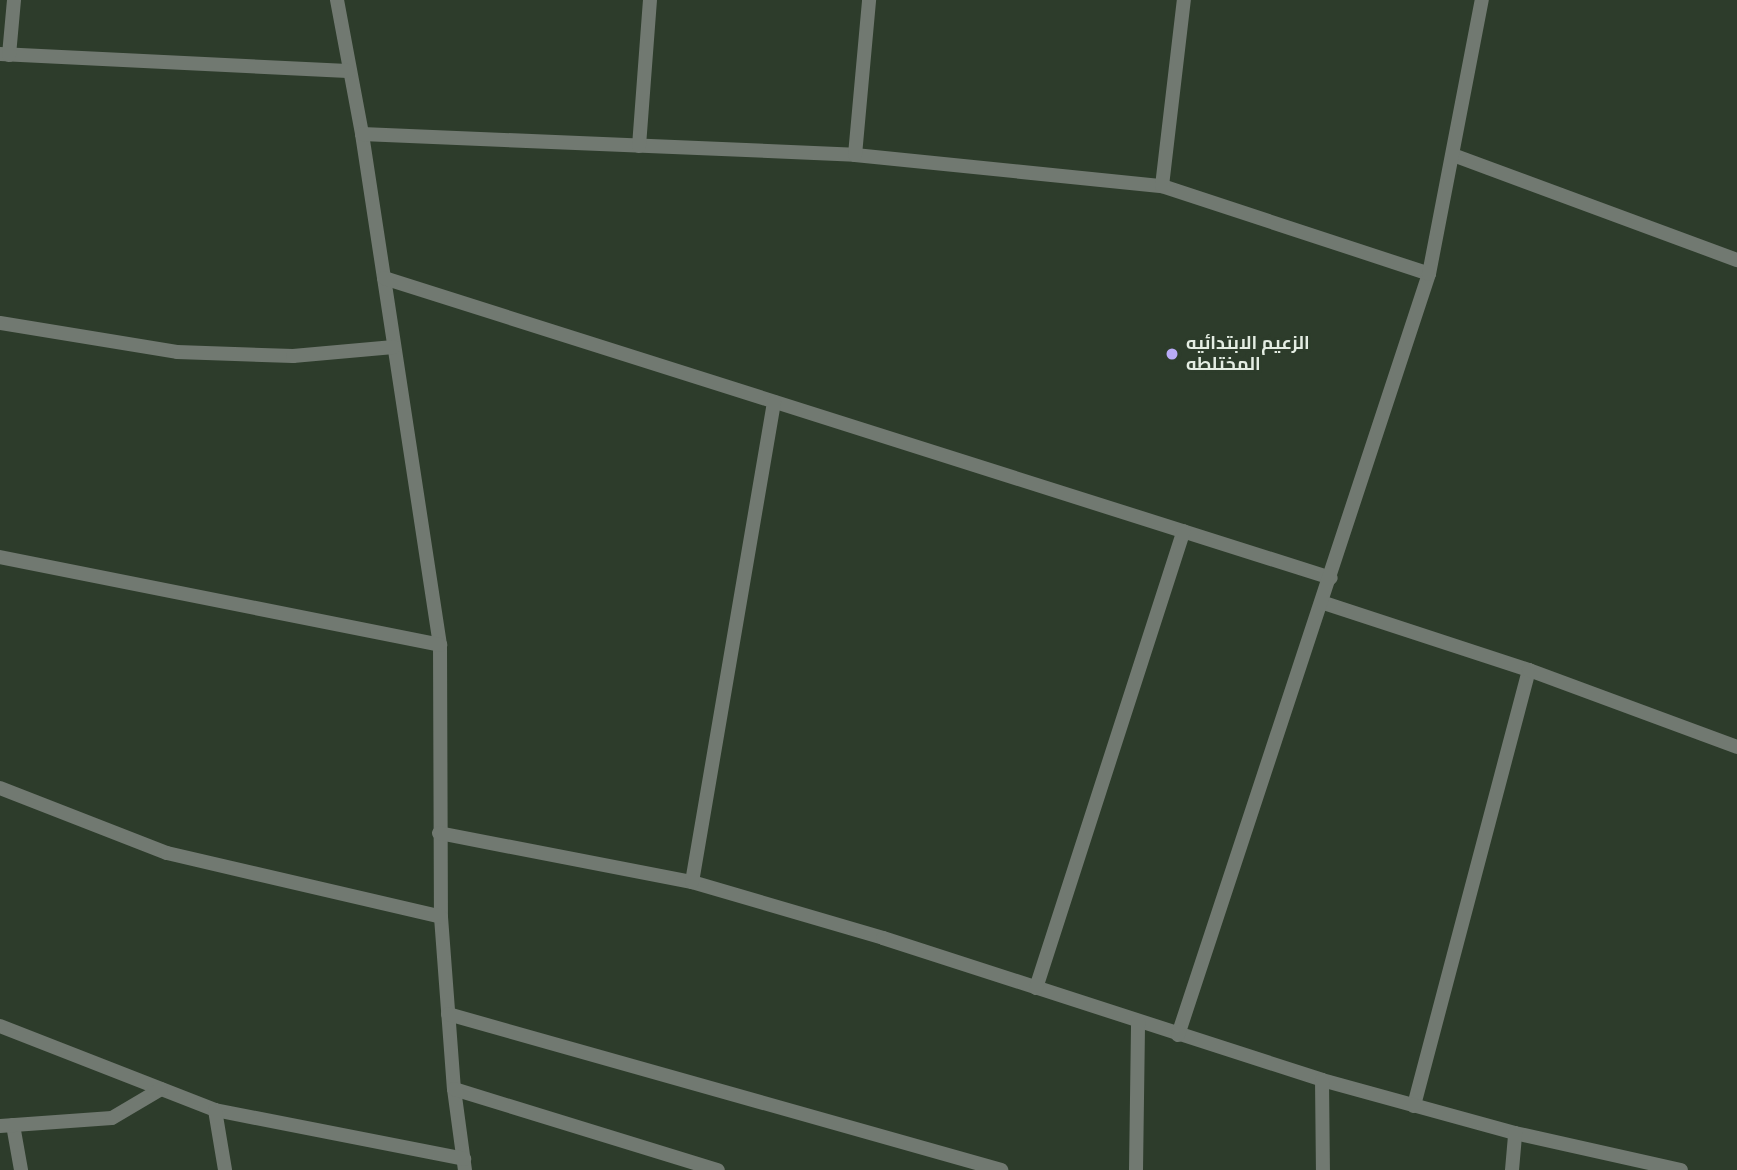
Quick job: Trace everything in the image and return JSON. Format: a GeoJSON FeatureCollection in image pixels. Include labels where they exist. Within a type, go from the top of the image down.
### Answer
{"type":"FeatureCollection","features":[{"type":"Feature","properties":{"kind":"street"},"geometry":{"type":"LineString","coordinates":[[14,0],[4,55],[348,71]]}},
{"type":"Feature","properties":{"kind":"street"},"geometry":{"type":"LineString","coordinates":[[0,1026],[215,1110],[465,1164],[454,1089],[441,917],[440,645],[362,134],[348,71],[337,0]]}},
{"type":"Feature","properties":{"kind":"street"},"geometry":{"type":"LineString","coordinates":[[639,146],[650,0]]}},
{"type":"Feature","properties":{"kind":"street"},"geometry":{"type":"LineString","coordinates":[[855,155],[869,0]]}},
{"type":"Feature","properties":{"kind":"street"},"geometry":{"type":"LineString","coordinates":[[1162,186],[1184,0]]}},
{"type":"Feature","properties":{"kind":"street"},"geometry":{"type":"LineString","coordinates":[[1178,1035],[1324,603],[1429,274],[1482,0]]}},
{"type":"Feature","properties":{"kind":"street"},"geometry":{"type":"LineString","coordinates":[[362,134],[855,155],[1162,186],[1429,274]]}},
{"type":"Feature","properties":{"kind":"street"},"geometry":{"type":"LineString","coordinates":[[1453,155],[1737,260]]}},
{"type":"Feature","properties":{"kind":"street"},"geometry":{"type":"LineString","coordinates":[[384,278],[1332,578]]}},
{"type":"Feature","properties":{"kind":"street"},"geometry":{"type":"LineString","coordinates":[[0,323],[177,352],[293,356],[394,347]]}},
{"type":"Feature","properties":{"kind":"street"},"geometry":{"type":"LineString","coordinates":[[692,882],[774,402]]}},
{"type":"Feature","properties":{"kind":"street"},"geometry":{"type":"LineString","coordinates":[[1036,988],[1184,531]]}},
{"type":"Feature","properties":{"kind":"street"},"geometry":{"type":"LineString","coordinates":[[0,557],[440,645]]}},
{"type":"Feature","properties":{"kind":"street"},"geometry":{"type":"LineString","coordinates":[[1324,603],[1529,670],[1737,747]]}},
{"type":"Feature","properties":{"kind":"street"},"geometry":{"type":"LineString","coordinates":[[1414,1106],[1529,670]]}},
{"type":"Feature","properties":{"kind":"street"},"geometry":{"type":"LineString","coordinates":[[0,788],[167,853],[441,917]]}},
{"type":"Feature","properties":{"kind":"street"},"geometry":{"type":"LineString","coordinates":[[439,833],[692,882],[1322,1080],[1515,1133],[1681,1170]]}},
{"type":"Feature","properties":{"kind":"street"},"geometry":{"type":"LineString","coordinates":[[448,1014],[1001,1170]]}},
{"type":"Feature","properties":{"kind":"street"},"geometry":{"type":"LineString","coordinates":[[1136,1170],[1138,1021]]}},
{"type":"Feature","properties":{"kind":"street"},"geometry":{"type":"LineString","coordinates":[[1322,1080],[1323,1170]]}},
{"type":"Feature","properties":{"kind":"street"},"geometry":{"type":"LineString","coordinates":[[21,1170],[7,1126],[112,1118],[161,1089]]}},
{"type":"Feature","properties":{"kind":"street"},"geometry":{"type":"LineString","coordinates":[[454,1089],[718,1170]]}},
{"type":"Feature","properties":{"kind":"street"},"geometry":{"type":"LineString","coordinates":[[215,1110],[225,1170]]}},
{"type":"Feature","properties":{"kind":"street"},"geometry":{"type":"LineString","coordinates":[[1512,1170],[1515,1133]]}},
{"type":"Feature","properties":{"kind":"place","name":"الزعيم الابتدائيه المختلطه"},"geometry":{"type":"Point","coordinates":[1172,354]}}]}
